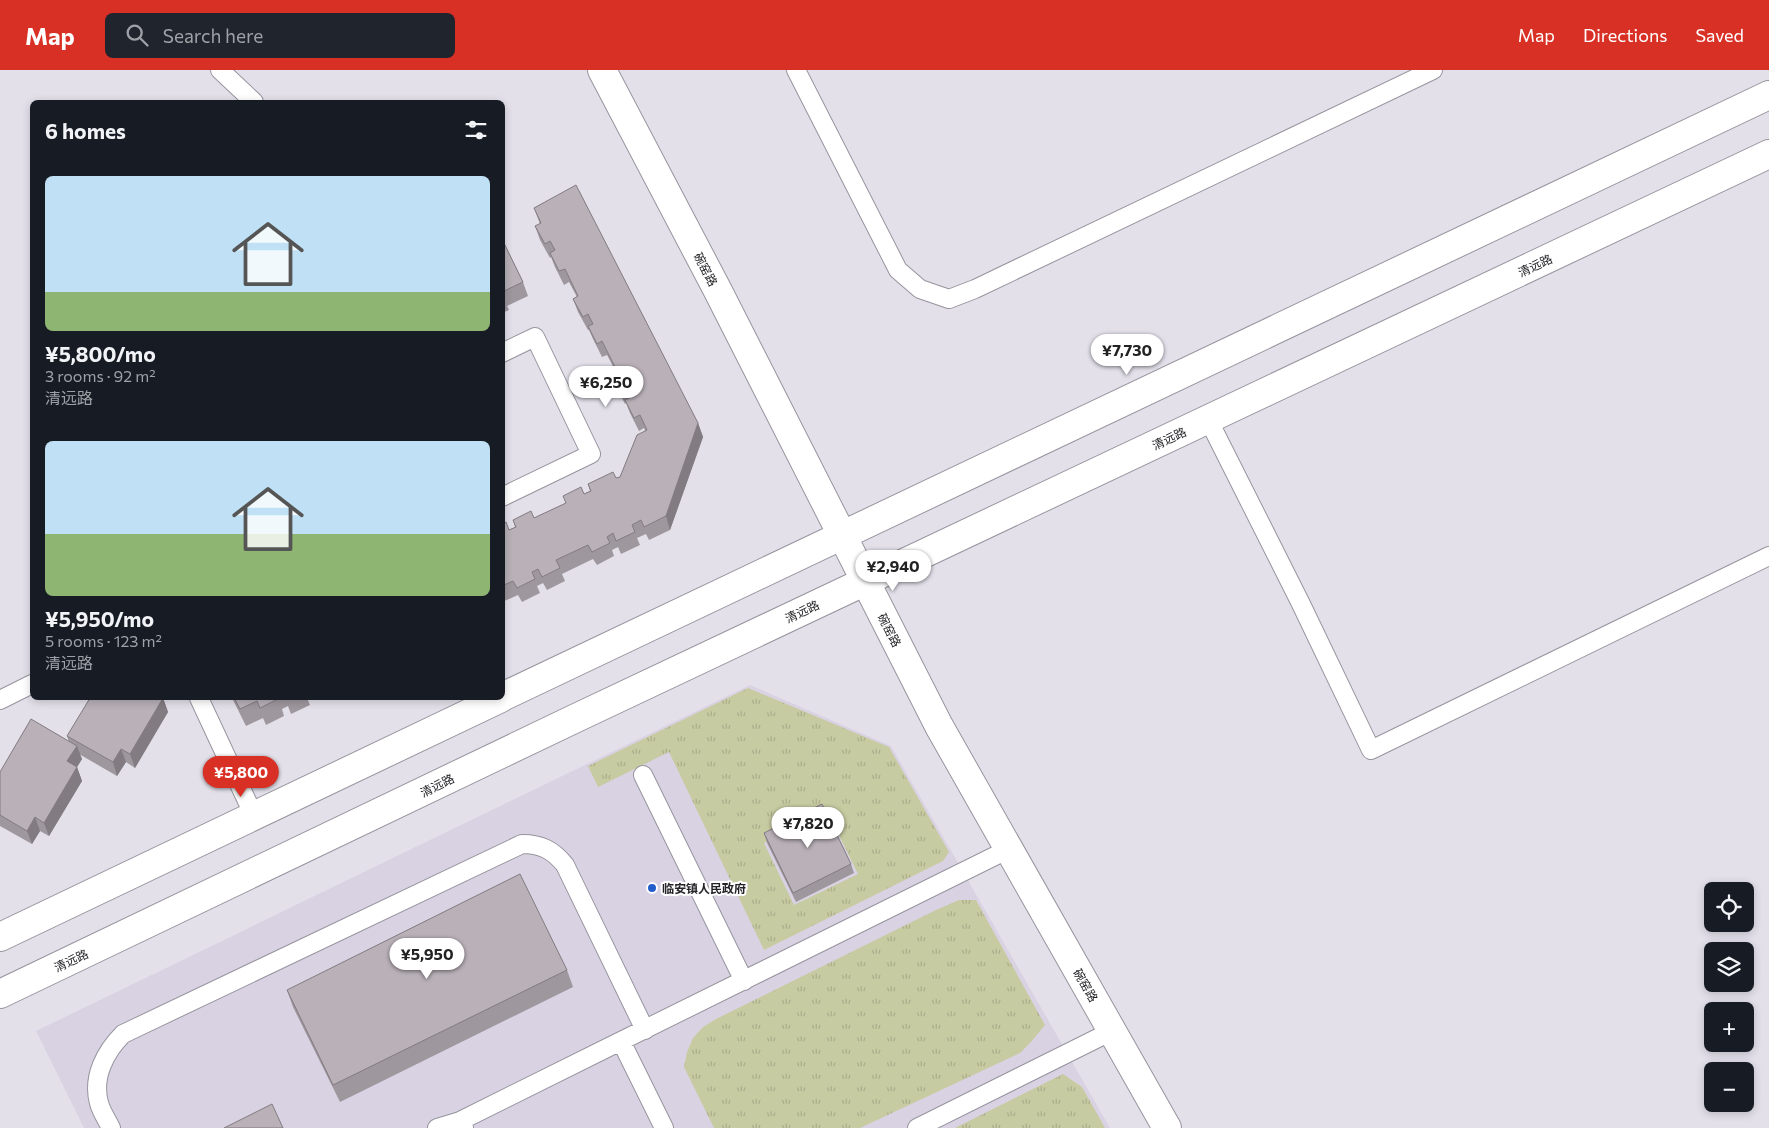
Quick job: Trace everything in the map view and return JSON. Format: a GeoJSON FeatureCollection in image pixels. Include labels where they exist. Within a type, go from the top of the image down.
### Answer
{"type":"FeatureCollection","features":[{"type":"Feature","properties":{"kind":"main road","name":"碗窑路"},"geometry":{"type":"LineString","coordinates":[[602,70],[722,300],[938,726],[1167,1128]]}},
{"type":"Feature","properties":{"kind":"main road"},"geometry":{"type":"LineString","coordinates":[[505,696],[1769,95]]}},
{"type":"Feature","properties":{"kind":"main road","name":"清远路"},"geometry":{"type":"LineString","coordinates":[[0,994],[865,581],[1769,154]]}},
{"type":"Feature","properties":{"kind":"main road"},"geometry":{"type":"LineString","coordinates":[[0,937],[496,700]]}},
{"type":"Feature","properties":{"kind":"lane"},"geometry":{"type":"LineString","coordinates":[[220,70],[252,100]]}},
{"type":"Feature","properties":{"kind":"lane"},"geometry":{"type":"LineString","coordinates":[[796,70],[898,270],[920,289],[949,299],[984,285],[1433,70]]}},
{"type":"Feature","properties":{"kind":"lane"},"geometry":{"type":"LineString","coordinates":[[505,352],[534,337],[590,454],[505,496]]}},
{"type":"Feature","properties":{"kind":"lane"},"geometry":{"type":"LineString","coordinates":[[1208,419],[1301,604],[1371,750],[1769,556]]}},
{"type":"Feature","properties":{"kind":"lane"},"geometry":{"type":"LineString","coordinates":[[0,700],[30,685]]}},
{"type":"Feature","properties":{"kind":"lane"},"geometry":{"type":"LineString","coordinates":[[200,700],[254,816]]}},
{"type":"Feature","properties":{"kind":"lane"},"geometry":{"type":"LineString","coordinates":[[643,775],[744,981]]}},
{"type":"Feature","properties":{"kind":"lane"},"geometry":{"type":"LineString","coordinates":[[111,1128],[99,1103],[99,1073],[104,1058],[112,1045],[123,1034],[522,844],[541,846],[550,850],[565,866],[645,1030]]}},
{"type":"Feature","properties":{"kind":"lane"},"geometry":{"type":"LineString","coordinates":[[437,1128],[462,1124],[621,1042],[1009,849]]}},
{"type":"Feature","properties":{"kind":"lane"},"geometry":{"type":"LineString","coordinates":[[917,1128],[1112,1031]]}},
{"type":"Feature","properties":{"kind":"lane"},"geometry":{"type":"LineString","coordinates":[[621,1042],[664,1128]]}},
{"type":"Feature","properties":{"kind":"shaded area","name":"临安镇人民政府"},"geometry":{"type":"Polygon","coordinates":[[[750,685],[891,746],[1110,1128],[84,1128],[36,1031],[750,685]]]}},
{"type":"Feature","properties":{"kind":"green space"},"geometry":{"type":"Polygon","coordinates":[[[748,688],[889,747],[949,852],[943,861],[764,950],[669,752],[598,787],[588,766],[748,688]],[[827,811],[764,843],[794,905],[858,874],[827,811]]]}},
{"type":"Feature","properties":{"kind":"green space"},"geometry":{"type":"Polygon","coordinates":[[[959,900],[976,900],[1045,1025],[1020,1053],[860,1128],[714,1128],[684,1067],[687,1052],[693,1038],[703,1027],[959,900]]]}},
{"type":"Feature","properties":{"kind":"green space"},"geometry":{"type":"Polygon","coordinates":[[[1063,1074],[1082,1087],[1105,1128],[955,1128],[1063,1074]]]}},
{"type":"Feature","properties":{"kind":"building"},"geometry":{"type":"Polygon","coordinates":[[[576,185],[698,423],[666,516],[644,527],[641,520],[632,525],[635,532],[616,541],[613,533],[607,537],[610,543],[592,552],[588,545],[556,560],[560,568],[542,577],[538,569],[532,572],[535,579],[517,588],[513,581],[505,585],[505,522],[509,530],[516,527],[513,520],[531,511],[534,518],[566,503],[563,496],[581,487],[584,494],[591,491],[588,484],[613,472],[616,478],[620,477],[637,435],[647,430],[640,415],[634,418],[625,400],[631,397],[626,388],[620,390],[611,373],[616,369],[602,341],[597,344],[588,326],[593,324],[588,314],[583,317],[573,299],[578,296],[565,269],[559,271],[550,253],[555,250],[550,241],[545,244],[535,226],[541,223],[534,208],[576,185]]]}},
{"type":"Feature","properties":{"kind":"building"},"geometry":{"type":"Polygon","coordinates":[[[505,245],[523,282],[505,291],[505,245]]]}},
{"type":"Feature","properties":{"kind":"building"},"geometry":{"type":"Polygon","coordinates":[[[89,700],[162,700],[130,754],[121,749],[113,762],[67,736],[89,700]]]}},
{"type":"Feature","properties":{"kind":"building"},"geometry":{"type":"Polygon","coordinates":[[[235,700],[276,700],[260,708],[257,701],[240,709],[235,700]]]}},
{"type":"Feature","properties":{"kind":"building"},"geometry":{"type":"Polygon","coordinates":[[[31,719],[77,746],[67,761],[77,767],[44,823],[35,817],[27,831],[0,815],[0,772],[31,719]]]}},
{"type":"Feature","properties":{"kind":"building"},"geometry":{"type":"Polygon","coordinates":[[[822,804],[851,864],[793,893],[764,833],[822,804]]]}},
{"type":"Feature","properties":{"kind":"building"},"geometry":{"type":"Polygon","coordinates":[[[520,874],[567,970],[333,1085],[287,990],[520,874]]]}},
{"type":"Feature","properties":{"kind":"building"},"geometry":{"type":"Polygon","coordinates":[[[272,1104],[283,1128],[224,1128],[272,1104]]]}},
{"type":"Feature","properties":{"kind":"place","name":"临安镇人民政府"},"geometry":{"type":"Point","coordinates":[652,888]}}]}
